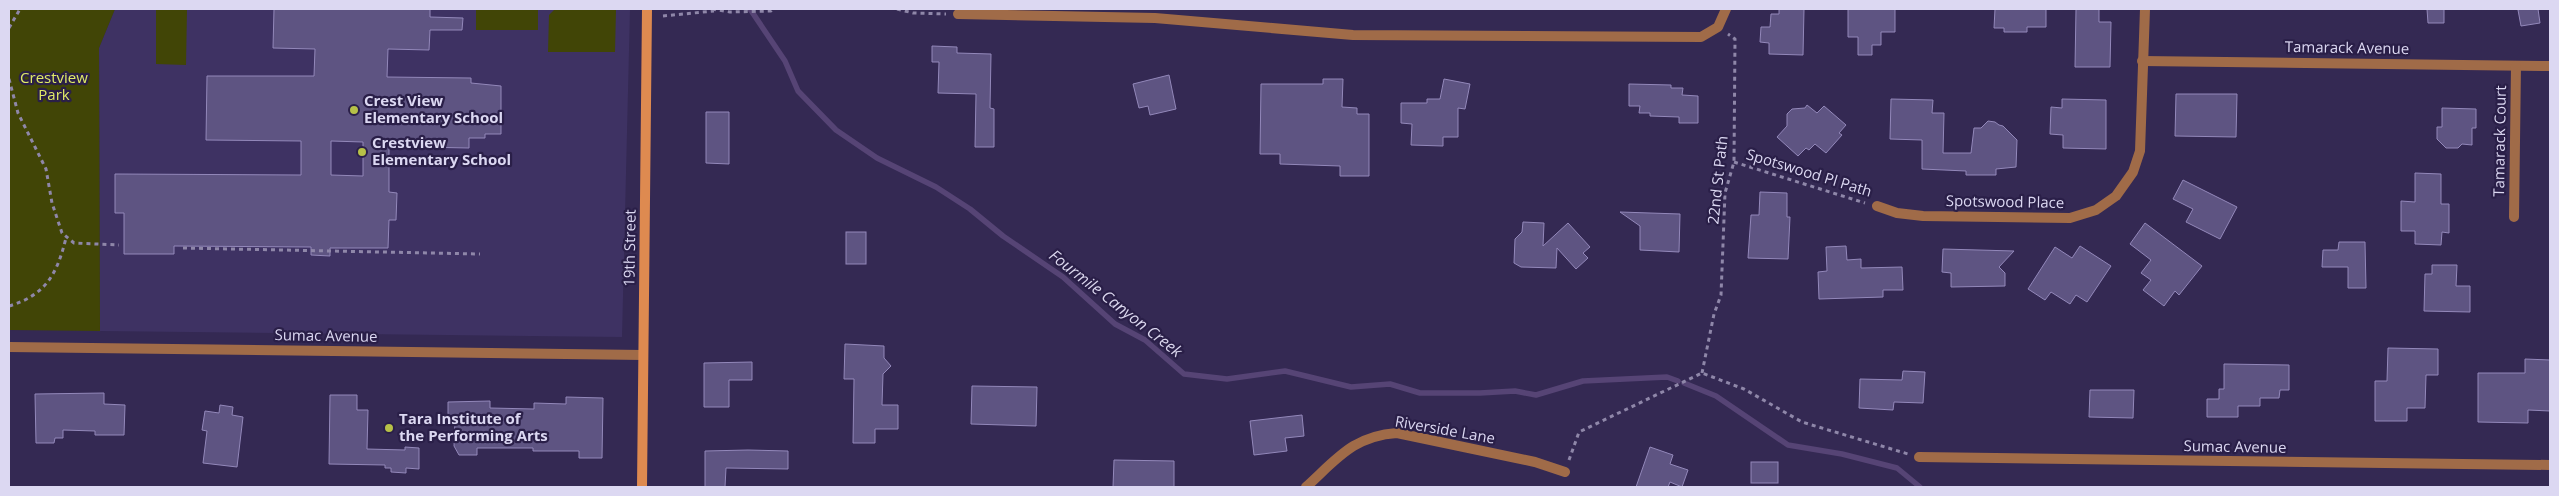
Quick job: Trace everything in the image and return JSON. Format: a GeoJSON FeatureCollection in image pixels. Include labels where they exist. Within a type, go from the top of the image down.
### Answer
{"type":"FeatureCollection","features":[{"type":"Feature","properties":{"kind":"street","name":"19th Street"},"geometry":{"type":"LineString","coordinates":[[642,487],[648,9]]}},
{"type":"Feature","properties":{"kind":"street"},"geometry":{"type":"LineString","coordinates":[[958,14],[1155,18],[1353,35],[1701,37],[1718,27],[1726,9]]}},
{"type":"Feature","properties":{"kind":"street","name":"Spotswood Place"},"geometry":{"type":"LineString","coordinates":[[1877,206],[1897,213],[1923,216],[2047,219],[2070,218],[2096,210],[2116,196],[2133,172],[2140,151],[2145,9]]}},
{"type":"Feature","properties":{"kind":"street","name":"Tamarack Avenue"},"geometry":{"type":"LineString","coordinates":[[2142,61],[2550,66]]}},
{"type":"Feature","properties":{"kind":"street","name":"Tamarack Court"},"geometry":{"type":"LineString","coordinates":[[2514,217],[2516,66]]}},
{"type":"Feature","properties":{"kind":"street","name":"Sumac Avenue"},"geometry":{"type":"LineString","coordinates":[[9,347],[643,355]]}},
{"type":"Feature","properties":{"kind":"street","name":"Riverside Lane"},"geometry":{"type":"LineString","coordinates":[[1306,487],[1359,441],[1377,434],[1397,433],[1535,462],[1565,472]]}},
{"type":"Feature","properties":{"kind":"street","name":"Sumac Avenue"},"geometry":{"type":"LineString","coordinates":[[1918,457],[2550,465]]}},
{"type":"Feature","properties":{"kind":"path"},"geometry":{"type":"LineString","coordinates":[[9,28],[20,9]]}},
{"type":"Feature","properties":{"kind":"path"},"geometry":{"type":"LineString","coordinates":[[663,16],[713,10],[730,12],[771,11],[773,9]]}},
{"type":"Feature","properties":{"kind":"path"},"geometry":{"type":"LineString","coordinates":[[897,9],[913,13],[958,14]]}},
{"type":"Feature","properties":{"kind":"path","name":"22nd St Path"},"geometry":{"type":"LineString","coordinates":[[1702,372],[1714,314],[1721,295],[1725,193],[1734,162],[1735,39],[1718,27]]}},
{"type":"Feature","properties":{"kind":"path"},"geometry":{"type":"LineString","coordinates":[[9,79],[18,113],[46,169],[52,204],[62,233],[74,243],[119,244]]}},
{"type":"Feature","properties":{"kind":"path","name":"Spotswood Pl Path"},"geometry":{"type":"LineString","coordinates":[[1734,162],[1877,206]]}},
{"type":"Feature","properties":{"kind":"path"},"geometry":{"type":"LineString","coordinates":[[9,306],[28,300],[38,293],[52,276],[66,238]]}},
{"type":"Feature","properties":{"kind":"path"},"geometry":{"type":"LineString","coordinates":[[183,248],[480,254]]}},
{"type":"Feature","properties":{"kind":"path"},"geometry":{"type":"LineString","coordinates":[[1565,472],[1579,432],[1702,372],[1744,389],[1802,422],[1918,457]]}},
{"type":"Feature","properties":{"kind":"shaded area","name":"Crestview Elementary School"},"geometry":{"type":"Polygon","coordinates":[[[115,9],[630,9],[622,337],[100,331],[99,48],[115,9]]]}},
{"type":"Feature","properties":{"kind":"green space","name":"Crestview Park"},"geometry":{"type":"Polygon","coordinates":[[[9,9],[115,9],[99,48],[100,331],[9,330],[9,9]]]}},
{"type":"Feature","properties":{"kind":"green space"},"geometry":{"type":"Polygon","coordinates":[[[156,9],[187,9],[186,65],[156,64],[156,9]]]}},
{"type":"Feature","properties":{"kind":"green space"},"geometry":{"type":"Polygon","coordinates":[[[476,9],[538,9],[538,30],[476,30],[476,9]]]}},
{"type":"Feature","properties":{"kind":"green space"},"geometry":{"type":"Polygon","coordinates":[[[555,9],[616,9],[615,52],[548,52],[549,15],[555,9]]]}},
{"type":"Feature","properties":{"kind":"building","name":"Crest View Elementary School"},"geometry":{"type":"Polygon","coordinates":[[[274,9],[430,9],[430,17],[463,18],[462,30],[430,30],[429,50],[388,49],[387,77],[471,78],[471,83],[501,86],[501,134],[485,134],[485,138],[469,138],[469,148],[420,147],[420,142],[389,142],[389,192],[397,193],[396,220],[389,220],[388,248],[330,248],[330,256],[311,255],[311,247],[174,246],[174,254],[124,254],[124,213],[115,213],[115,174],[301,175],[301,141],[206,140],[207,76],[314,76],[315,49],[273,48],[274,9]],[[331,141],[331,175],[363,176],[363,142],[331,141]]]}},
{"type":"Feature","properties":{"kind":"building"},"geometry":{"type":"Polygon","coordinates":[[[1779,9],[1804,9],[1803,55],[1769,54],[1769,43],[1760,42],[1761,27],[1770,27],[1771,14],[1779,14],[1779,9]]]}},
{"type":"Feature","properties":{"kind":"building"},"geometry":{"type":"Polygon","coordinates":[[[1848,9],[1895,9],[1895,32],[1881,32],[1881,45],[1872,45],[1872,55],[1858,55],[1858,37],[1848,37],[1848,9]]]}},
{"type":"Feature","properties":{"kind":"building"},"geometry":{"type":"Polygon","coordinates":[[[1995,9],[2046,9],[2046,27],[2027,27],[2027,32],[2004,32],[2004,28],[1994,28],[1995,9]]]}},
{"type":"Feature","properties":{"kind":"building"},"geometry":{"type":"Polygon","coordinates":[[[2076,9],[2099,9],[2099,22],[2111,22],[2110,67],[2075,67],[2076,9]]]}},
{"type":"Feature","properties":{"kind":"building"},"geometry":{"type":"Polygon","coordinates":[[[2427,9],[2444,9],[2444,23],[2428,23],[2427,9]]]}},
{"type":"Feature","properties":{"kind":"building"},"geometry":{"type":"Polygon","coordinates":[[[2538,9],[2540,23],[2521,26],[2518,10],[2538,9]]]}},
{"type":"Feature","properties":{"kind":"building"},"geometry":{"type":"Polygon","coordinates":[[[932,46],[957,47],[957,53],[991,54],[990,108],[994,109],[994,147],[975,147],[976,94],[938,93],[939,62],[932,62],[932,46]]]}},
{"type":"Feature","properties":{"kind":"building"},"geometry":{"type":"Polygon","coordinates":[[[1169,75],[1176,109],[1150,115],[1148,106],[1139,108],[1133,84],[1169,75]]]}},
{"type":"Feature","properties":{"kind":"building"},"geometry":{"type":"Polygon","coordinates":[[[1323,79],[1343,79],[1342,107],[1357,108],[1357,114],[1369,114],[1369,176],[1340,176],[1340,166],[1280,164],[1280,154],[1260,154],[1261,84],[1323,84],[1323,79]]]}},
{"type":"Feature","properties":{"kind":"building"},"geometry":{"type":"Polygon","coordinates":[[[1444,79],[1470,84],[1465,109],[1458,108],[1458,137],[1443,137],[1443,146],[1411,145],[1412,124],[1401,123],[1401,103],[1427,103],[1427,99],[1440,99],[1444,79]]]}},
{"type":"Feature","properties":{"kind":"building"},"geometry":{"type":"Polygon","coordinates":[[[1629,84],[1671,85],[1671,88],[1683,88],[1682,95],[1698,96],[1698,123],[1679,123],[1679,117],[1650,116],[1650,113],[1639,113],[1640,106],[1629,106],[1629,84]]]}},
{"type":"Feature","properties":{"kind":"building"},"geometry":{"type":"Polygon","coordinates":[[[2176,94],[2237,94],[2236,137],[2175,136],[2176,94]]]}},
{"type":"Feature","properties":{"kind":"building"},"geometry":{"type":"Polygon","coordinates":[[[1891,99],[1933,100],[1932,113],[1944,113],[1943,153],[1971,153],[1974,128],[1981,128],[1988,121],[2003,126],[2017,140],[2016,167],[1996,169],[1996,175],[1966,175],[1966,171],[1922,169],[1922,140],[1890,139],[1891,99]]]}},
{"type":"Feature","properties":{"kind":"building"},"geometry":{"type":"Polygon","coordinates":[[[2062,99],[2106,100],[2106,149],[2063,148],[2063,135],[2050,134],[2051,107],[2062,108],[2062,99]]]}},
{"type":"Feature","properties":{"kind":"building"},"geometry":{"type":"Polygon","coordinates":[[[1807,105],[1817,113],[1824,106],[1846,125],[1839,133],[1842,135],[1826,153],[1815,144],[1809,150],[1806,148],[1798,156],[1777,137],[1787,126],[1787,114],[1792,109],[1805,108],[1807,105]]]}},
{"type":"Feature","properties":{"kind":"building"},"geometry":{"type":"Polygon","coordinates":[[[2442,108],[2476,109],[2476,128],[2472,128],[2472,145],[2462,144],[2458,148],[2446,148],[2437,139],[2437,127],[2442,127],[2442,108]]]}},
{"type":"Feature","properties":{"kind":"building"},"geometry":{"type":"Polygon","coordinates":[[[706,112],[729,112],[729,164],[706,163],[706,112]]]}},
{"type":"Feature","properties":{"kind":"building"},"geometry":{"type":"Polygon","coordinates":[[[2415,173],[2441,174],[2441,204],[2449,204],[2449,233],[2442,232],[2441,245],[2415,244],[2415,231],[2401,231],[2401,201],[2415,202],[2415,173]]]}},
{"type":"Feature","properties":{"kind":"building"},"geometry":{"type":"Polygon","coordinates":[[[2183,180],[2237,207],[2220,239],[2186,222],[2193,209],[2173,199],[2183,180]]]}},
{"type":"Feature","properties":{"kind":"building"},"geometry":{"type":"Polygon","coordinates":[[[1760,192],[1787,193],[1787,217],[1790,217],[1788,259],[1748,258],[1751,215],[1759,215],[1760,192]]]}},
{"type":"Feature","properties":{"kind":"building"},"geometry":{"type":"Polygon","coordinates":[[[1620,212],[1680,214],[1679,252],[1640,250],[1640,226],[1620,212]]]}},
{"type":"Feature","properties":{"kind":"building"},"geometry":{"type":"Polygon","coordinates":[[[1523,222],[1544,223],[1543,246],[1568,223],[1590,247],[1583,253],[1588,258],[1576,269],[1557,248],[1556,268],[1521,267],[1514,263],[1515,239],[1522,232],[1523,222]]]}},
{"type":"Feature","properties":{"kind":"building"},"geometry":{"type":"Polygon","coordinates":[[[2145,223],[2202,266],[2179,295],[2175,291],[2164,306],[2143,290],[2151,280],[2141,273],[2151,260],[2130,244],[2145,223]]]}},
{"type":"Feature","properties":{"kind":"building"},"geometry":{"type":"Polygon","coordinates":[[[846,232],[866,232],[866,264],[846,264],[846,232]]]}},
{"type":"Feature","properties":{"kind":"building"},"geometry":{"type":"Polygon","coordinates":[[[2339,242],[2365,242],[2366,288],[2348,288],[2348,267],[2322,267],[2323,250],[2338,250],[2339,242]]]}},
{"type":"Feature","properties":{"kind":"building"},"geometry":{"type":"Polygon","coordinates":[[[1846,246],[1847,260],[1861,259],[1861,268],[1902,267],[1903,290],[1883,290],[1883,297],[1819,299],[1818,272],[1827,271],[1826,247],[1846,246]]]}},
{"type":"Feature","properties":{"kind":"building"},"geometry":{"type":"Polygon","coordinates":[[[2080,246],[2111,266],[2087,302],[2076,295],[2070,304],[2051,292],[2045,300],[2028,289],[2055,247],[2072,258],[2080,246]]]}},
{"type":"Feature","properties":{"kind":"building"},"geometry":{"type":"Polygon","coordinates":[[[1943,249],[2014,251],[1999,267],[2005,273],[2005,286],[1951,287],[1951,273],[1942,272],[1943,249]]]}},
{"type":"Feature","properties":{"kind":"building"},"geometry":{"type":"Polygon","coordinates":[[[2432,265],[2457,265],[2456,286],[2470,286],[2470,312],[2424,311],[2425,274],[2432,274],[2432,265]]]}},
{"type":"Feature","properties":{"kind":"building"},"geometry":{"type":"Polygon","coordinates":[[[845,344],[884,346],[884,358],[891,366],[883,374],[882,405],[898,405],[898,429],[875,429],[875,443],[853,443],[854,379],[844,379],[845,344]]]}},
{"type":"Feature","properties":{"kind":"building"},"geometry":{"type":"Polygon","coordinates":[[[2388,348],[2438,349],[2438,375],[2426,375],[2425,408],[2407,408],[2407,421],[2375,421],[2375,381],[2387,381],[2388,348]]]}},
{"type":"Feature","properties":{"kind":"building"},"geometry":{"type":"Polygon","coordinates":[[[2525,359],[2550,360],[2550,411],[2528,410],[2528,423],[2478,422],[2478,373],[2525,373],[2525,359]]]}},
{"type":"Feature","properties":{"kind":"building"},"geometry":{"type":"Polygon","coordinates":[[[752,362],[752,380],[729,380],[729,407],[704,407],[704,363],[752,362]]]}},
{"type":"Feature","properties":{"kind":"building"},"geometry":{"type":"Polygon","coordinates":[[[2224,364],[2289,365],[2289,390],[2280,390],[2279,398],[2260,398],[2260,406],[2238,406],[2238,417],[2207,417],[2207,399],[2219,399],[2219,389],[2224,389],[2224,364]]]}},
{"type":"Feature","properties":{"kind":"building"},"geometry":{"type":"Polygon","coordinates":[[[1903,371],[1925,372],[1923,403],[1894,402],[1893,410],[1859,408],[1860,379],[1902,380],[1903,371]]]}},
{"type":"Feature","properties":{"kind":"building"},"geometry":{"type":"Polygon","coordinates":[[[972,386],[1037,387],[1036,426],[971,424],[972,386]]]}},
{"type":"Feature","properties":{"kind":"building"},"geometry":{"type":"Polygon","coordinates":[[[2090,390],[2134,390],[2133,418],[2089,417],[2090,390]]]}},
{"type":"Feature","properties":{"kind":"building"},"geometry":{"type":"Polygon","coordinates":[[[104,393],[104,404],[125,405],[124,435],[95,435],[95,431],[63,430],[63,438],[55,438],[54,443],[36,443],[35,394],[104,393]]]}},
{"type":"Feature","properties":{"kind":"building"},"geometry":{"type":"Polygon","coordinates":[[[330,395],[357,395],[357,410],[368,410],[367,449],[405,450],[405,447],[419,448],[419,469],[406,468],[406,473],[391,472],[391,468],[385,468],[385,465],[329,464],[330,395]]]}},
{"type":"Feature","properties":{"kind":"building"},"geometry":{"type":"Polygon","coordinates":[[[566,397],[603,398],[602,458],[579,458],[579,451],[533,451],[533,448],[477,448],[477,455],[459,455],[454,446],[455,420],[448,420],[448,402],[490,401],[490,408],[534,409],[534,403],[566,404],[566,397]]]}},
{"type":"Feature","properties":{"kind":"building"},"geometry":{"type":"Polygon","coordinates":[[[220,405],[233,407],[232,415],[243,417],[237,467],[203,463],[207,431],[202,430],[205,411],[219,413],[220,405]]]}},
{"type":"Feature","properties":{"kind":"building"},"geometry":{"type":"Polygon","coordinates":[[[1302,415],[1304,436],[1285,438],[1287,451],[1254,455],[1250,421],[1302,415]]]}},
{"type":"Feature","properties":{"kind":"building"},"geometry":{"type":"Polygon","coordinates":[[[1650,447],[1673,455],[1670,464],[1688,470],[1682,487],[1670,482],[1668,487],[1636,487],[1650,447]]]}},
{"type":"Feature","properties":{"kind":"building"},"geometry":{"type":"Polygon","coordinates":[[[705,451],[788,451],[788,469],[726,468],[725,487],[705,487],[705,451]]]}},
{"type":"Feature","properties":{"kind":"building"},"geometry":{"type":"Polygon","coordinates":[[[1114,460],[1174,461],[1174,487],[1113,487],[1114,460]]]}},
{"type":"Feature","properties":{"kind":"building"},"geometry":{"type":"Polygon","coordinates":[[[1751,462],[1778,462],[1778,483],[1751,483],[1751,462]]]}},
{"type":"Feature","properties":{"kind":"waterway","name":"Fourmile Canyon Creek"},"geometry":{"type":"LineString","coordinates":[[750,9],[785,61],[798,91],[836,130],[877,158],[936,187],[970,209],[1003,236],[1063,277],[1115,324],[1145,340],[1184,374],[1227,379],[1285,371],[1351,387],[1390,384],[1420,393],[1515,391],[1536,395],[1583,381],[1667,377],[1678,381]]}},
{"type":"Feature","properties":{"kind":"waterway","name":"Fourmile Canyon Creek"},"geometry":{"type":"LineString","coordinates":[[1684,383],[1716,396],[1788,445],[1842,454],[1897,468],[1920,487]]}},
{"type":"Feature","properties":{"kind":"place","name":"Crest View Elementary School"},"geometry":{"type":"Point","coordinates":[354,110]}},
{"type":"Feature","properties":{"kind":"place","name":"Crestview Elementary School"},"geometry":{"type":"Point","coordinates":[362,152]}},
{"type":"Feature","properties":{"kind":"place","name":"Tara Institute of the Performing Arts"},"geometry":{"type":"Point","coordinates":[389,428]}}]}
